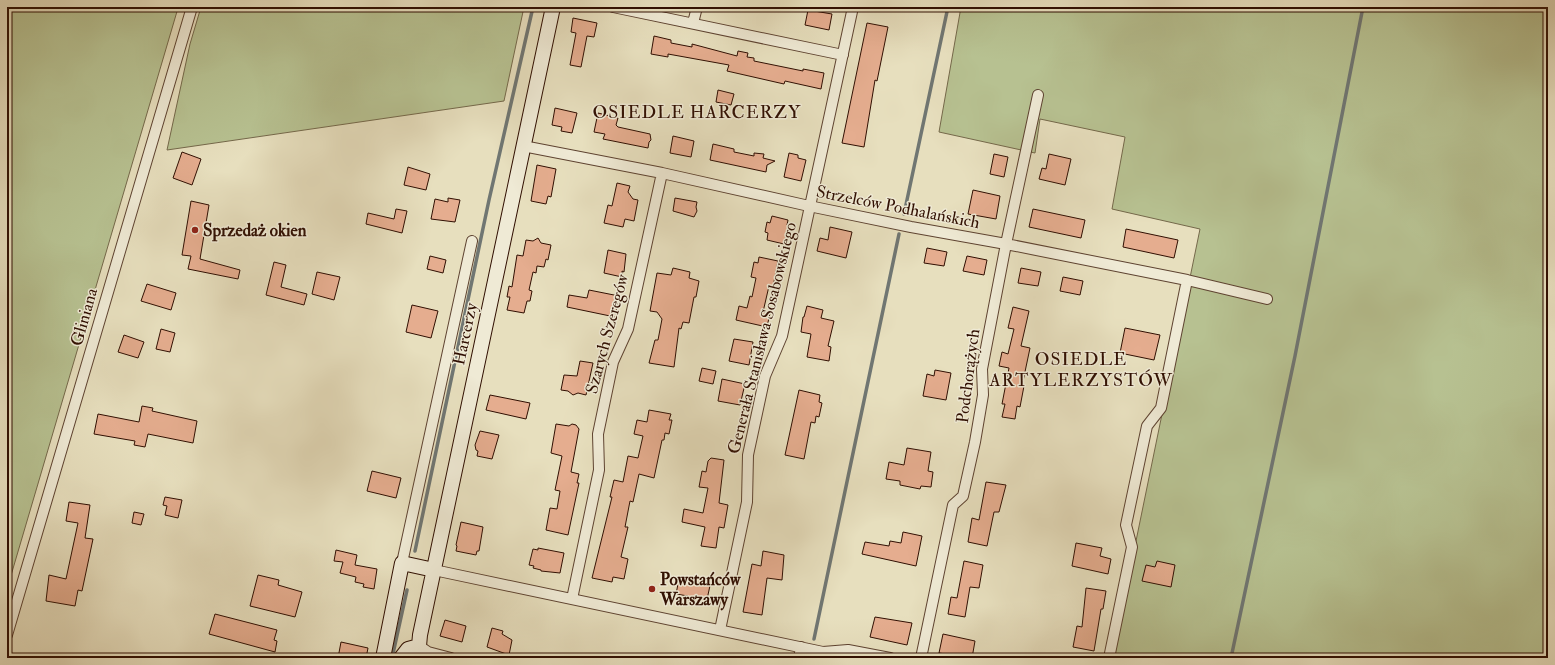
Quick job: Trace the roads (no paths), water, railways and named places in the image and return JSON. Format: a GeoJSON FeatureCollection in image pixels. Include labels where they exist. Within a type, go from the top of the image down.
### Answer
{"type":"FeatureCollection","features":[{"type":"Feature","properties":{"kind":"street","name":"Gliniana"},"geometry":{"type":"LineString","coordinates":[[7,635],[192,7]]}},
{"type":"Feature","properties":{"kind":"street","name":"Harcerzy"},"geometry":{"type":"LineString","coordinates":[[419,646],[420,635],[553,7]]}},
{"type":"Feature","properties":{"kind":"street"},"geometry":{"type":"LineString","coordinates":[[614,7],[843,55]]}},
{"type":"Feature","properties":{"kind":"street"},"geometry":{"type":"LineString","coordinates":[[693,23],[697,7]]}},
{"type":"Feature","properties":{"kind":"street","name":"Generała Stanisława Sosabowskiego"},"geometry":{"type":"LineString","coordinates":[[720,630],[747,502],[750,448],[765,376],[782,336],[853,7]]}},
{"type":"Feature","properties":{"kind":"street","name":"Podchorążych"},"geometry":{"type":"LineString","coordinates":[[921,658],[953,506],[962,496],[976,442],[983,395],[982,370],[1006,244],[1038,95]]}},
{"type":"Feature","properties":{"kind":"street","name":"Strzelców Podhalańskich"},"geometry":{"type":"LineString","coordinates":[[523,146],[662,173],[809,206],[1187,280],[1267,299]]}},
{"type":"Feature","properties":{"kind":"street","name":"Szarych Szeregów"},"geometry":{"type":"LineString","coordinates":[[572,599],[599,470],[598,434],[613,362],[628,329],[662,173]]}},
{"type":"Feature","properties":{"kind":"street","name":"Harcerzy"},"geometry":{"type":"LineString","coordinates":[[383,658],[402,563],[472,241]]}},
{"type":"Feature","properties":{"kind":"street"},"geometry":{"type":"LineString","coordinates":[[1108,658],[1132,547],[1126,525],[1146,426],[1161,408],[1187,280]]}},
{"type":"Feature","properties":{"kind":"street"},"geometry":{"type":"LineString","coordinates":[[402,563],[801,647],[822,655],[831,650],[848,650],[890,658]]}},
{"type":"Feature","properties":{"kind":"street"},"geometry":{"type":"LineString","coordinates":[[402,658],[408,649],[419,646],[428,652],[451,658]]}},
{"type":"Feature","properties":{"kind":"street"},"geometry":{"type":"LineString","coordinates":[[799,658],[801,647]]}},
{"type":"Feature","properties":{"kind":"waterway"},"geometry":{"type":"LineString","coordinates":[[415,551],[489,200],[533,7]]}},
{"type":"Feature","properties":{"kind":"waterway"},"geometry":{"type":"LineString","coordinates":[[904,214],[948,7]]}},
{"type":"Feature","properties":{"kind":"waterway"},"geometry":{"type":"LineString","coordinates":[[1231,658],[1295,356],[1363,7]]}},
{"type":"Feature","properties":{"kind":"waterway"},"geometry":{"type":"LineString","coordinates":[[814,639],[899,234]]}},
{"type":"Feature","properties":{"kind":"waterway"},"geometry":{"type":"LineString","coordinates":[[392,658],[407,590]]}},
{"type":"Feature","properties":{"kind":"place","name":"Sprzedaż okien"},"geometry":{"type":"Point","coordinates":[195,230]}},
{"type":"Feature","properties":{"kind":"place","name":"Powstańców Warszawy"},"geometry":{"type":"Point","coordinates":[652,589]}},
{"type":"Feature","properties":{"kind":"district","name":"OSIEDLE HARCERZY"},"geometry":{"type":"Point","coordinates":[697,112]}},
{"type":"Feature","properties":{"kind":"district","name":"OSIEDLE ARTYLERZYSTÓW"},"geometry":{"type":"Point","coordinates":[1081,369]}}]}
